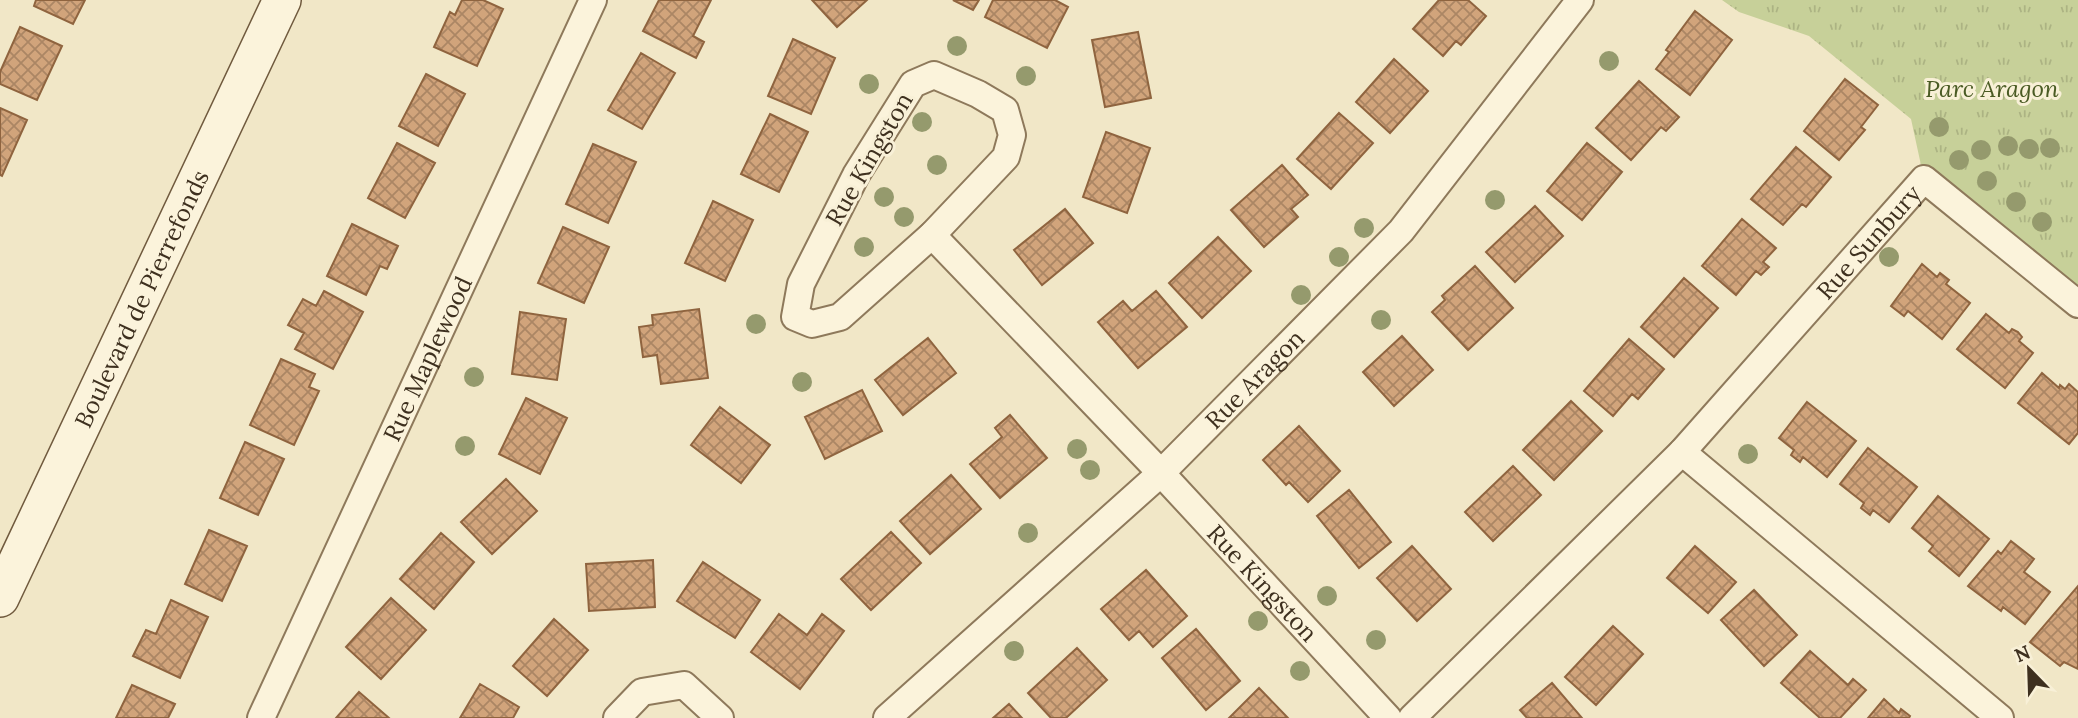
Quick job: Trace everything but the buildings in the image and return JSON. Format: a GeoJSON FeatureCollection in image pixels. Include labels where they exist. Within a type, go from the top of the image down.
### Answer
{"type":"FeatureCollection","features":[{"type":"Feature","properties":{"kind":"main road","name":"Boulevard de Pierrefonds"},"geometry":{"type":"LineString","coordinates":[[0,598],[282,0]]}},
{"type":"Feature","properties":{"kind":"street","name":"Rue Maplewood"},"geometry":{"type":"LineString","coordinates":[[261,718],[593,0]]}},
{"type":"Feature","properties":{"kind":"street","name":"Rue Aragon"},"geometry":{"type":"LineString","coordinates":[[887,718],[1161,473],[1401,231],[1580,0]]}},
{"type":"Feature","properties":{"kind":"street","name":"Rue Kingston"},"geometry":{"type":"LineString","coordinates":[[934,75],[978,93],[1004,110],[1013,135],[1006,157],[932,235],[840,317],[812,324],[795,317],[801,284],[856,175],[913,84],[934,75]]}},
{"type":"Feature","properties":{"kind":"street","name":"Rue Sunbury"},"geometry":{"type":"LineString","coordinates":[[1412,718],[1682,453],[1924,179],[2078,304]]}},
{"type":"Feature","properties":{"kind":"street","name":"Rue Kingston"},"geometry":{"type":"LineString","coordinates":[[932,235],[1161,473],[1388,718]]}},
{"type":"Feature","properties":{"kind":"street"},"geometry":{"type":"LineString","coordinates":[[1682,453],[2000,718]]}},
{"type":"Feature","properties":{"kind":"street"},"geometry":{"type":"LineString","coordinates":[[617,718],[642,692],[684,685],[720,718]]}},
{"type":"Feature","properties":{"kind":"green space","name":"Parc Aragon"},"geometry":{"type":"Polygon","coordinates":[[[1722,0],[2078,0],[2078,304],[1924,179],[1911,119],[1809,36],[1739,12],[1722,0]]]}}]}
